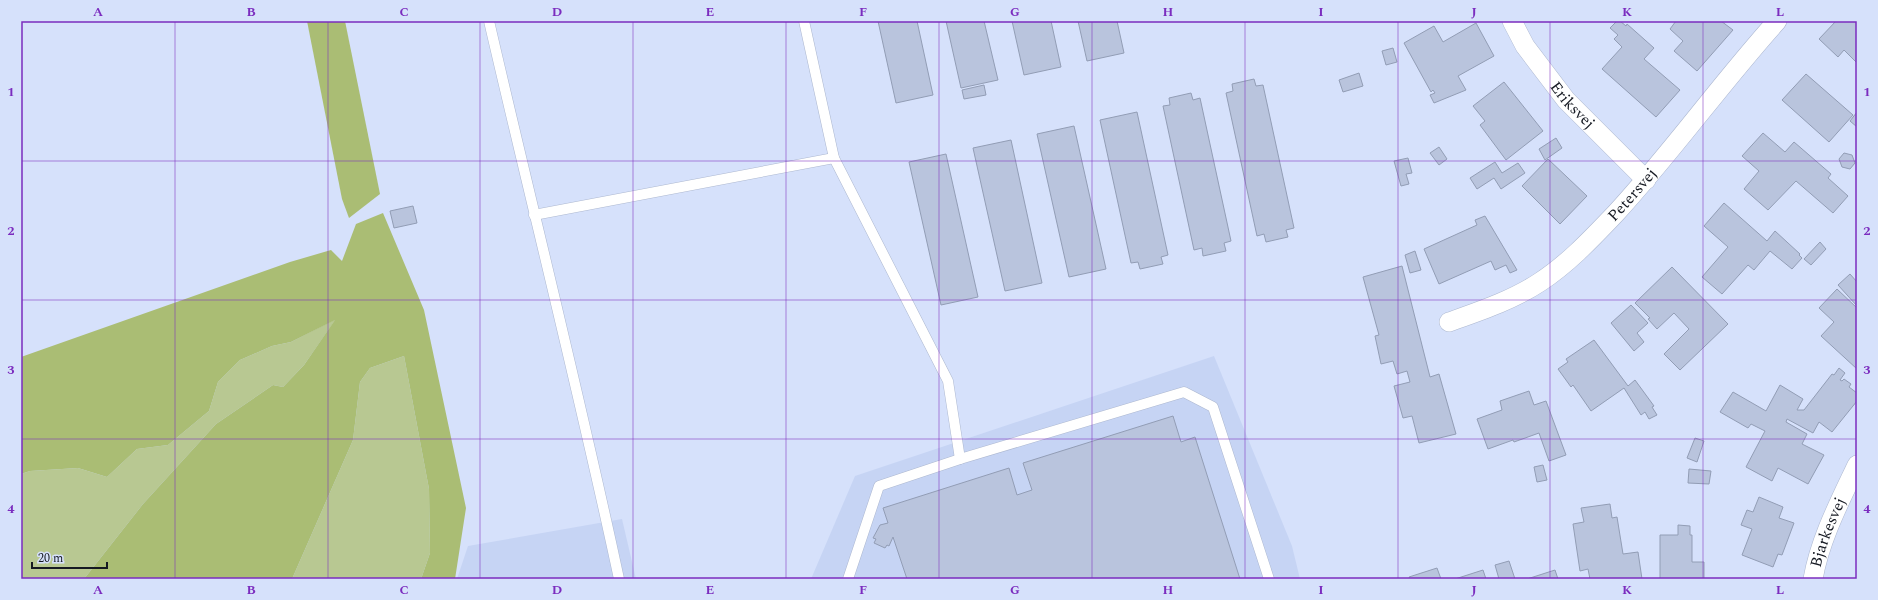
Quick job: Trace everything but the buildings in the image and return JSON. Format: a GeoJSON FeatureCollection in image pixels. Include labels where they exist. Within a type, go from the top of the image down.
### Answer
{"type":"FeatureCollection","features":[{"type":"Feature","properties":{"kind":"street","name":"Eriksvej"},"geometry":{"type":"LineString","coordinates":[[1512,21],[1525,46],[1566,100],[1646,180]]}},
{"type":"Feature","properties":{"kind":"street","name":"Petersvej"},"geometry":{"type":"LineString","coordinates":[[1449,322],[1497,305],[1540,282],[1587,244],[1646,180],[1749,52],[1778,21]]}},
{"type":"Feature","properties":{"kind":"street","name":"Bjarkesvej"},"geometry":{"type":"LineString","coordinates":[[1813,579],[1815,565],[1838,505],[1857,465]]}},
{"type":"Feature","properties":{"kind":"lane"},"geometry":{"type":"LineString","coordinates":[[489,21],[534,216],[601,489],[619,579]]}},
{"type":"Feature","properties":{"kind":"lane"},"geometry":{"type":"LineString","coordinates":[[804,21],[834,158],[948,382],[960,459]]}},
{"type":"Feature","properties":{"kind":"lane"},"geometry":{"type":"LineString","coordinates":[[534,216],[834,158]]}},
{"type":"Feature","properties":{"kind":"lane"},"geometry":{"type":"LineString","coordinates":[[848,579],[879,486],[960,459],[1184,392],[1213,407],[1269,579]]}},
{"type":"Feature","properties":{"kind":"shaded area"},"geometry":{"type":"Polygon","coordinates":[[[1214,356],[1292,546],[1300,579],[811,579],[855,476],[1214,356]]]}},
{"type":"Feature","properties":{"kind":"shaded area"},"geometry":{"type":"Polygon","coordinates":[[[622,519],[636,579],[457,579],[468,546],[622,519]]]}},
{"type":"Feature","properties":{"kind":"green space"},"geometry":{"type":"Polygon","coordinates":[[[307,21],[345,21],[380,194],[349,218],[342,199],[307,21]]]}},
{"type":"Feature","properties":{"kind":"green space"},"geometry":{"type":"Polygon","coordinates":[[[383,213],[424,310],[466,508],[455,579],[421,579],[430,553],[429,489],[404,356],[370,368],[360,382],[353,440],[292,579],[84,579],[143,504],[216,424],[273,385],[283,387],[304,365],[335,320],[291,342],[272,346],[240,360],[218,382],[209,411],[168,445],[137,449],[107,477],[78,468],[30,471],[21,474],[21,357],[290,262],[331,250],[342,261],[356,224],[383,213]]]}},
{"type":"Feature","properties":{"kind":"green space"},"geometry":{"type":"Polygon","coordinates":[[[336,319],[304,365],[283,387],[273,385],[216,424],[143,504],[84,579],[21,579],[21,474],[30,471],[78,468],[107,477],[137,449],[168,445],[209,411],[218,382],[240,360],[272,346],[291,342],[336,319]]]}},
{"type":"Feature","properties":{"kind":"green space"},"geometry":{"type":"Polygon","coordinates":[[[404,356],[429,489],[430,553],[421,579],[292,579],[353,440],[360,382],[370,368],[404,356]]]}}]}
